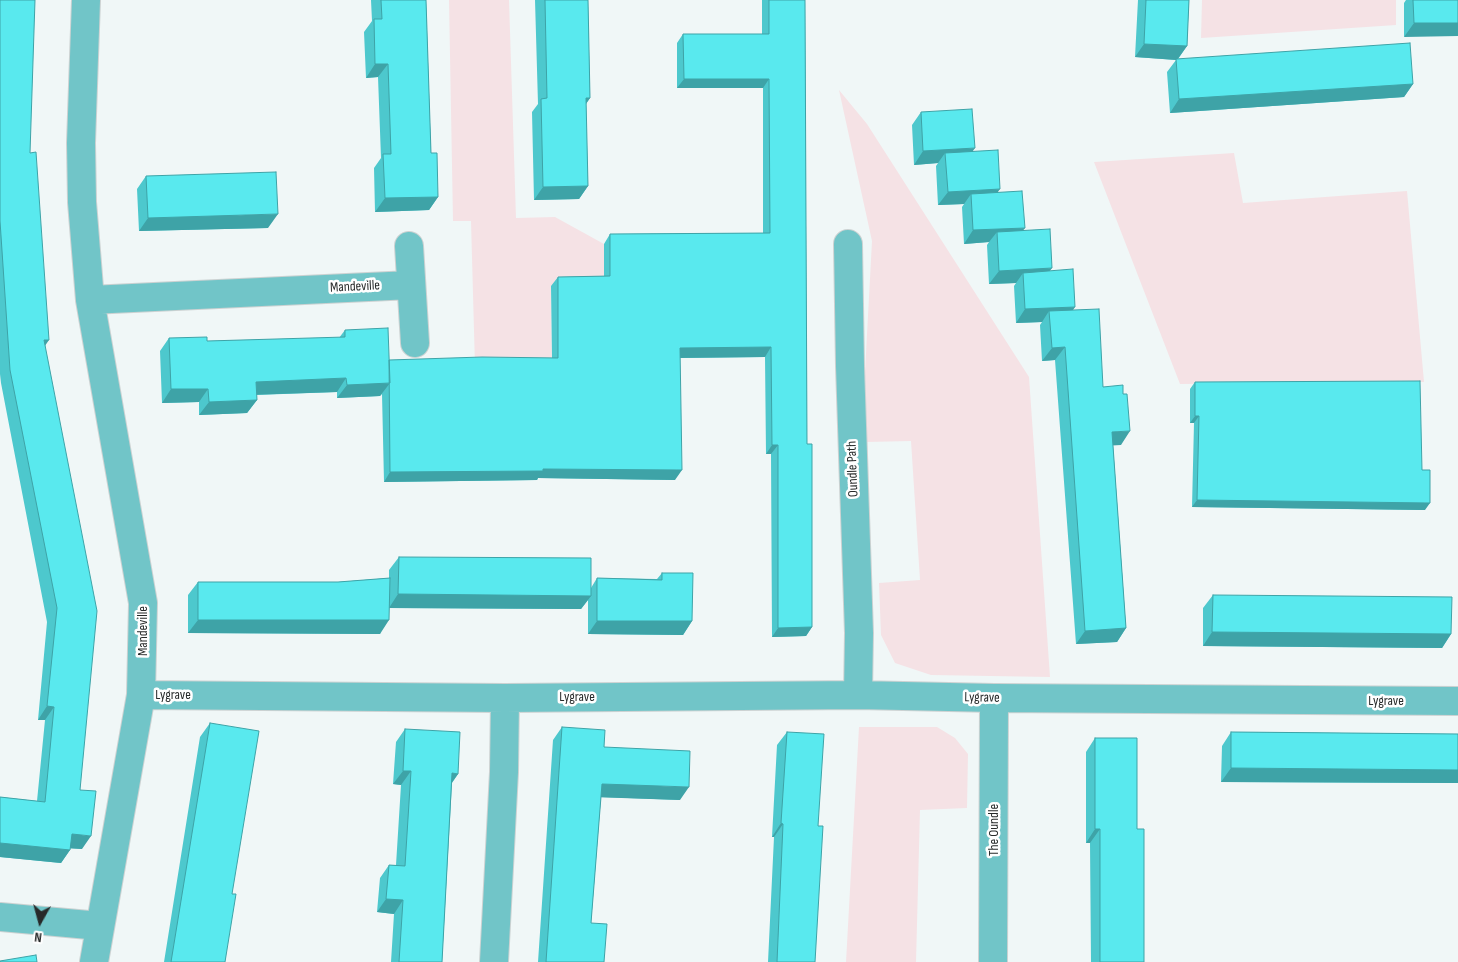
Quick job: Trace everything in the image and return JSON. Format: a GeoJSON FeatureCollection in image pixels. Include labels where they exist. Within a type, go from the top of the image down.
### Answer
{"type":"FeatureCollection","features":[{"type":"Feature","properties":{"kind":"street","name":"Mandeville"},"geometry":{"type":"LineString","coordinates":[[86,0],[81,143],[82,202],[90,300],[143,603],[142,695],[94,962]]}},
{"type":"Feature","properties":{"kind":"street","name":"Oundle Path"},"geometry":{"type":"LineString","coordinates":[[848,244],[850,376],[859,633],[858,695]]}},
{"type":"Feature","properties":{"kind":"street"},"geometry":{"type":"LineString","coordinates":[[409,246],[415,343]]}},
{"type":"Feature","properties":{"kind":"street","name":"Mandeville"},"geometry":{"type":"LineString","coordinates":[[90,300],[411,285]]}},
{"type":"Feature","properties":{"kind":"street","name":"Lygrave"},"geometry":{"type":"LineString","coordinates":[[142,695],[505,698],[858,695],[994,698],[1458,701]]}},
{"type":"Feature","properties":{"kind":"street"},"geometry":{"type":"LineString","coordinates":[[494,962],[504,772],[505,698]]}},
{"type":"Feature","properties":{"kind":"street","name":"The Oundle"},"geometry":{"type":"LineString","coordinates":[[993,962],[994,698]]}},
{"type":"Feature","properties":{"kind":"street"},"geometry":{"type":"LineString","coordinates":[[0,917],[100,926]]}},
{"type":"Feature","properties":{"kind":"shaded area"},"geometry":{"type":"Polygon","coordinates":[[[449,0],[509,0],[516,218],[555,217],[604,244],[604,278],[551,286],[552,367],[475,367],[471,221],[453,221],[449,0]]]}},
{"type":"Feature","properties":{"kind":"shaded area"},"geometry":{"type":"Polygon","coordinates":[[[1202,0],[1396,0],[1396,25],[1201,38],[1202,0]]]}},
{"type":"Feature","properties":{"kind":"shaded area"},"geometry":{"type":"Polygon","coordinates":[[[839,90],[867,124],[1029,377],[1050,677],[931,675],[895,663],[881,635],[879,583],[920,580],[911,441],[866,442],[865,372],[872,241],[839,90]]]}},
{"type":"Feature","properties":{"kind":"shaded area"},"geometry":{"type":"Polygon","coordinates":[[[1234,153],[1243,203],[1407,191],[1424,382],[1180,384],[1094,162],[1234,153]]]}},
{"type":"Feature","properties":{"kind":"shaded area"},"geometry":{"type":"Polygon","coordinates":[[[859,727],[937,727],[955,738],[968,754],[967,808],[920,810],[916,962],[846,962],[859,727]]]}},
{"type":"Feature","properties":{"kind":"building"},"geometry":{"type":"Polygon","coordinates":[[[0,0],[35,0],[30,153],[36,152],[49,340],[44,340],[97,611],[80,790],[96,791],[91,836],[72,834],[70,850],[0,843],[0,797],[45,802],[54,707],[47,706],[57,608],[10,370],[0,221],[0,0]]]}},
{"type":"Feature","properties":{"kind":"building"},"geometry":{"type":"Polygon","coordinates":[[[381,0],[426,0],[431,153],[437,153],[438,197],[385,198],[383,154],[391,154],[388,64],[375,64],[374,19],[382,19],[381,0]]]}},
{"type":"Feature","properties":{"kind":"building"},"geometry":{"type":"Polygon","coordinates":[[[545,0],[588,0],[590,98],[586,98],[588,186],[543,187],[541,99],[547,98],[545,0]]]}},
{"type":"Feature","properties":{"kind":"building"},"geometry":{"type":"Polygon","coordinates":[[[769,0],[805,0],[807,444],[812,444],[812,627],[778,628],[778,445],[772,445],[771,347],[680,348],[682,470],[543,469],[543,471],[390,472],[389,360],[482,357],[558,358],[558,277],[610,276],[610,234],[770,233],[769,79],[684,79],[683,34],[769,34],[769,0]]]}},
{"type":"Feature","properties":{"kind":"building"},"geometry":{"type":"Polygon","coordinates":[[[1146,0],[1189,0],[1187,46],[1144,44],[1146,0]]]}},
{"type":"Feature","properties":{"kind":"building"},"geometry":{"type":"Polygon","coordinates":[[[1413,0],[1458,0],[1458,23],[1414,23],[1413,0]]]}},
{"type":"Feature","properties":{"kind":"building"},"geometry":{"type":"Polygon","coordinates":[[[1410,43],[1413,84],[1179,99],[1176,59],[1410,43]]]}},
{"type":"Feature","properties":{"kind":"building"},"geometry":{"type":"Polygon","coordinates":[[[972,109],[975,148],[923,151],[921,112],[972,109]]]}},
{"type":"Feature","properties":{"kind":"building"},"geometry":{"type":"Polygon","coordinates":[[[998,150],[1000,189],[948,192],[945,153],[998,150]]]}},
{"type":"Feature","properties":{"kind":"building"},"geometry":{"type":"Polygon","coordinates":[[[276,172],[278,214],[148,218],[146,176],[276,172]]]}},
{"type":"Feature","properties":{"kind":"building"},"geometry":{"type":"Polygon","coordinates":[[[1022,191],[1025,228],[973,230],[971,194],[1022,191]]]}},
{"type":"Feature","properties":{"kind":"building"},"geometry":{"type":"Polygon","coordinates":[[[1050,229],[1052,268],[999,271],[997,232],[1050,229]]]}},
{"type":"Feature","properties":{"kind":"building"},"geometry":{"type":"Polygon","coordinates":[[[1073,269],[1075,307],[1025,309],[1023,273],[1073,269]]]}},
{"type":"Feature","properties":{"kind":"building"},"geometry":{"type":"Polygon","coordinates":[[[1099,309],[1103,387],[1123,385],[1123,394],[1127,394],[1130,431],[1112,432],[1126,628],[1085,631],[1065,347],[1052,348],[1049,311],[1099,309]]]}},
{"type":"Feature","properties":{"kind":"building"},"geometry":{"type":"Polygon","coordinates":[[[388,328],[390,383],[347,385],[346,378],[256,382],[257,400],[209,402],[208,389],[171,389],[169,338],[207,337],[207,341],[345,337],[345,330],[388,328]]]}},
{"type":"Feature","properties":{"kind":"building"},"geometry":{"type":"Polygon","coordinates":[[[1420,381],[1422,470],[1430,470],[1430,503],[1197,500],[1199,416],[1195,416],[1195,382],[1420,381]]]}},
{"type":"Feature","properties":{"kind":"building"},"geometry":{"type":"Polygon","coordinates":[[[399,557],[591,558],[591,596],[398,594],[399,557]]]}},
{"type":"Feature","properties":{"kind":"building"},"geometry":{"type":"Polygon","coordinates":[[[662,573],[693,573],[692,621],[597,621],[597,578],[662,580],[662,573]]]}},
{"type":"Feature","properties":{"kind":"building"},"geometry":{"type":"Polygon","coordinates":[[[390,578],[389,620],[198,620],[198,582],[338,582],[390,578]]]}},
{"type":"Feature","properties":{"kind":"building"},"geometry":{"type":"Polygon","coordinates":[[[1213,595],[1452,597],[1451,634],[1212,632],[1213,595]]]}},
{"type":"Feature","properties":{"kind":"building"},"geometry":{"type":"Polygon","coordinates":[[[210,723],[259,731],[232,894],[236,894],[225,962],[171,962],[210,723]]]}},
{"type":"Feature","properties":{"kind":"building"},"geometry":{"type":"Polygon","coordinates":[[[562,727],[605,730],[604,747],[690,751],[689,787],[602,784],[591,923],[607,924],[604,962],[546,962],[562,727]]]}},
{"type":"Feature","properties":{"kind":"building"},"geometry":{"type":"Polygon","coordinates":[[[405,729],[460,732],[458,774],[452,773],[442,962],[399,962],[403,900],[386,899],[389,865],[405,866],[411,771],[403,771],[405,729]]]}},
{"type":"Feature","properties":{"kind":"building"},"geometry":{"type":"Polygon","coordinates":[[[787,732],[824,734],[818,826],[823,826],[815,962],[777,962],[783,824],[781,823],[787,732]]]}},
{"type":"Feature","properties":{"kind":"building"},"geometry":{"type":"Polygon","coordinates":[[[1231,732],[1458,734],[1458,770],[1231,768],[1231,732]]]}},
{"type":"Feature","properties":{"kind":"building"},"geometry":{"type":"Polygon","coordinates":[[[1095,738],[1137,738],[1137,829],[1144,829],[1144,962],[1100,962],[1100,829],[1095,829],[1095,738]]]}},
{"type":"Feature","properties":{"kind":"building"},"geometry":{"type":"Polygon","coordinates":[[[36,955],[37,962],[0,962],[0,961],[36,955]]]}}]}
